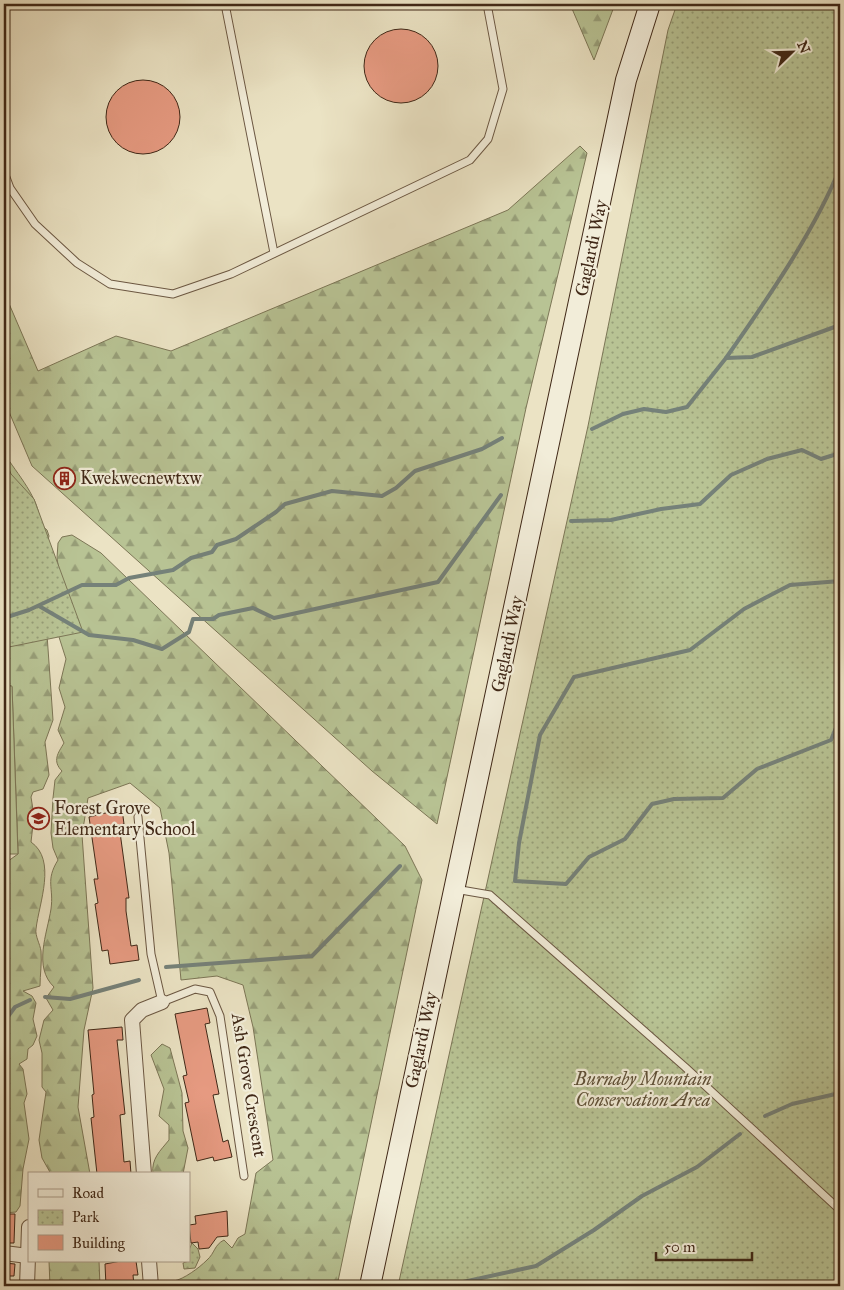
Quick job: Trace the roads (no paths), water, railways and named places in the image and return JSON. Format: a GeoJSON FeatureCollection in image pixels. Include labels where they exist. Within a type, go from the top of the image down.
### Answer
{"type":"FeatureCollection","features":[{"type":"Feature","properties":{"kind":"main road","name":"Gaglardi Way"},"geometry":{"type":"LineString","coordinates":[[370,1286],[429,998],[455,889],[626,80],[650,4]]}},
{"type":"Feature","properties":{"kind":"street","name":"Ash Grove Crescent"},"geometry":{"type":"LineString","coordinates":[[144,1172],[132,1020],[142,1010],[162,1002]]}},
{"type":"Feature","properties":{"kind":"street"},"geometry":{"type":"LineString","coordinates":[[4,1253],[28,1256],[27,1286]]}},
{"type":"Feature","properties":{"kind":"street"},"geometry":{"type":"LineString","coordinates":[[149,1262],[151,1286]]}},
{"type":"Feature","properties":{"kind":"lane"},"geometry":{"type":"LineString","coordinates":[[225,4],[274,253]]}},
{"type":"Feature","properties":{"kind":"lane"},"geometry":{"type":"LineString","coordinates":[[4,172],[10,188],[35,224],[77,263],[110,284],[173,294],[231,274],[470,160],[488,139],[503,89],[487,4]]}},
{"type":"Feature","properties":{"kind":"lane"},"geometry":{"type":"LineString","coordinates":[[138,817],[151,954],[162,1002]]}},
{"type":"Feature","properties":{"kind":"lane"},"geometry":{"type":"LineString","coordinates":[[455,889],[490,895],[685,1067],[840,1210]]}},
{"type":"Feature","properties":{"kind":"lane","name":"Ash Grove Crescent"},"geometry":{"type":"LineString","coordinates":[[162,1002],[195,989],[210,992],[216,1003],[220,1016],[244,1176]]}},
{"type":"Feature","properties":{"kind":"waterway"},"geometry":{"type":"LineString","coordinates":[[726,358],[773,290],[803,241],[817,217],[840,168]]}},
{"type":"Feature","properties":{"kind":"waterway"},"geometry":{"type":"LineString","coordinates":[[592,429],[623,414],[644,409],[666,412],[687,407],[726,358],[752,357],[840,325]]}},
{"type":"Feature","properties":{"kind":"waterway"},"geometry":{"type":"LineString","coordinates":[[4,614],[7,617],[29,610],[82,585],[116,585],[129,578],[173,570],[191,558],[212,552],[217,545],[236,539],[285,504],[332,491],[382,496],[396,488],[415,471],[482,449],[502,438]]}},
{"type":"Feature","properties":{"kind":"waterway"},"geometry":{"type":"LineString","coordinates":[[571,521],[611,520],[661,509],[700,504],[731,475],[767,459],[802,450],[821,459],[840,453]]}},
{"type":"Feature","properties":{"kind":"waterway"},"geometry":{"type":"LineString","coordinates":[[39,606],[89,635],[133,640],[162,649],[189,632],[193,619],[213,619],[219,615],[253,608],[274,618],[438,582],[501,495]]}},
{"type":"Feature","properties":{"kind":"waterway"},"geometry":{"type":"LineString","coordinates":[[840,581],[790,585],[744,609],[690,650],[574,677],[540,735],[519,843],[515,881],[566,884],[589,857],[625,839],[652,804],[674,799],[723,798],[757,769],[831,740],[840,718]]}},
{"type":"Feature","properties":{"kind":"waterway"},"geometry":{"type":"LineString","coordinates":[[166,967],[312,956],[400,866]]}},
{"type":"Feature","properties":{"kind":"waterway"},"geometry":{"type":"LineString","coordinates":[[45,997],[70,999],[139,980]]}},
{"type":"Feature","properties":{"kind":"waterway"},"geometry":{"type":"LineString","coordinates":[[4,1022],[15,1007],[30,1000]]}},
{"type":"Feature","properties":{"kind":"waterway"},"geometry":{"type":"LineString","coordinates":[[765,1116],[792,1104],[840,1093]]}},
{"type":"Feature","properties":{"kind":"waterway"},"geometry":{"type":"LineString","coordinates":[[402,1283],[454,1284],[536,1266],[594,1230],[642,1196],[697,1167],[740,1134]]}},
{"type":"Feature","properties":{"kind":"place","name":"Kwekwecnewtxw"},"geometry":{"type":"Point","coordinates":[64,478]}},
{"type":"Feature","properties":{"kind":"place","name":"Forest Grove Elementary School"},"geometry":{"type":"Point","coordinates":[38,818]}},
{"type":"Feature","properties":{"kind":"park label","name":"Burnaby Mountain Conservation Area"},"geometry":{"type":"Point","coordinates":[643,1089]}}]}
